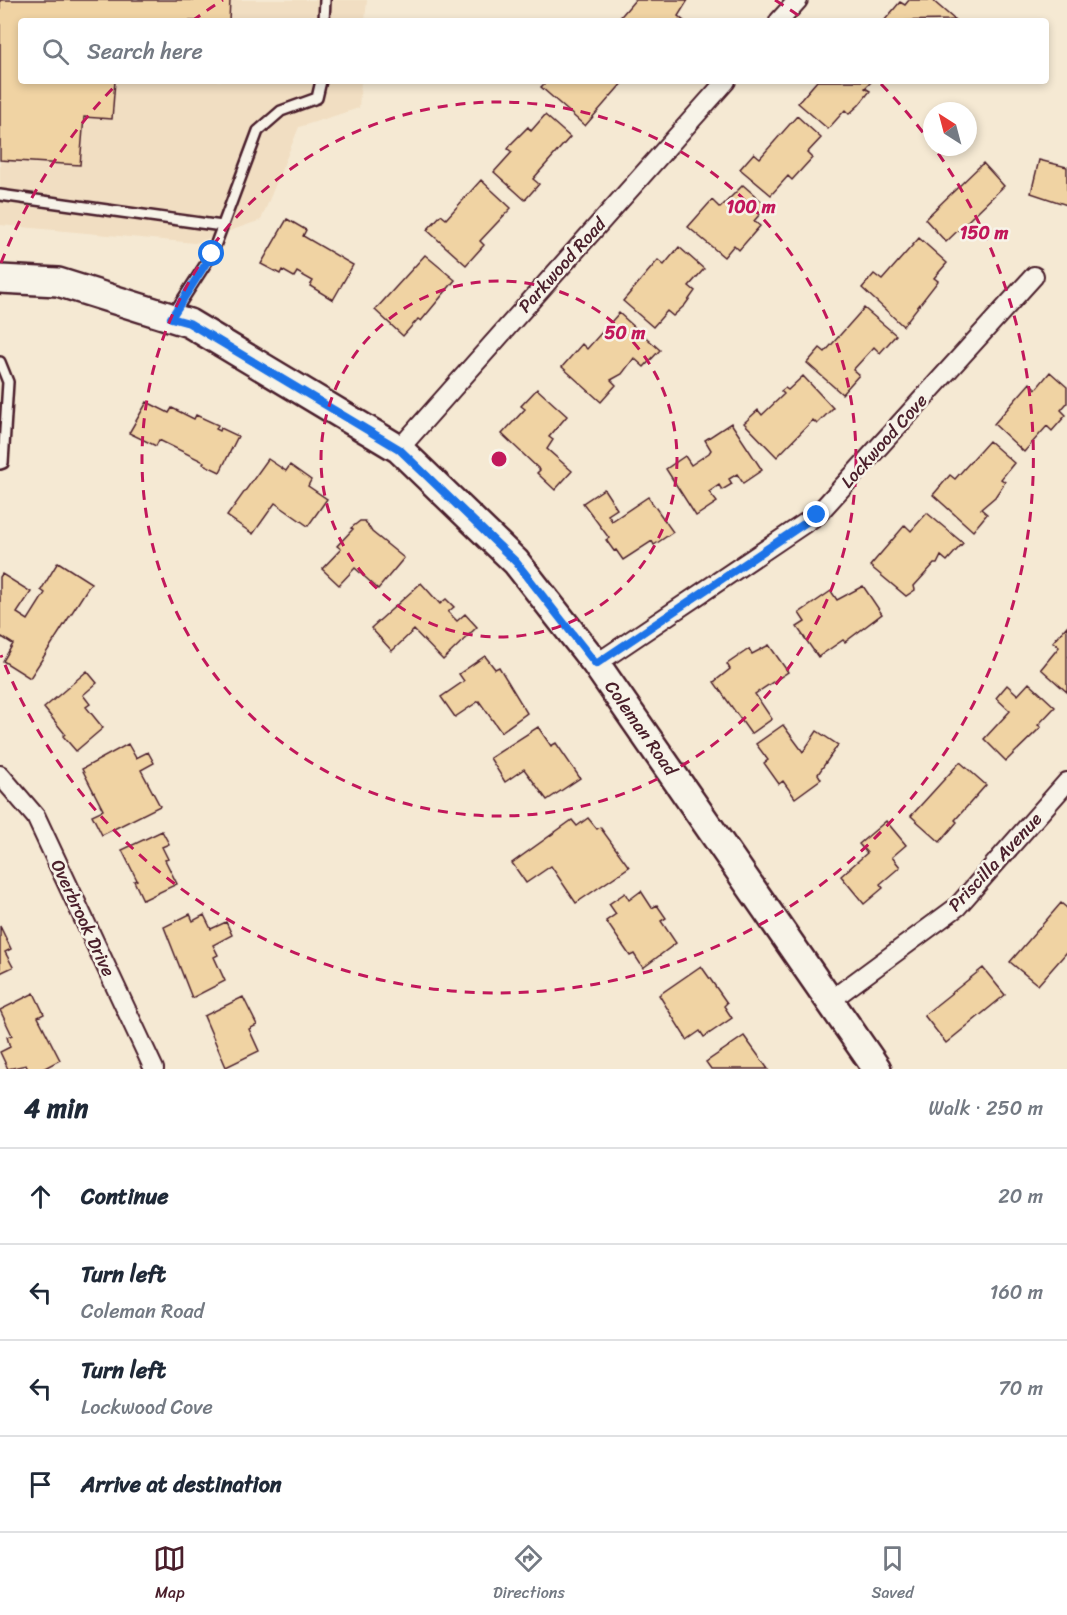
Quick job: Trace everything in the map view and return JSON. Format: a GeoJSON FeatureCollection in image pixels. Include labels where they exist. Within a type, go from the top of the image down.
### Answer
{"type":"FeatureCollection","features":[{"type":"Feature","properties":{"kind":"main road","name":"Coleman Road"},"geometry":{"type":"LineString","coordinates":[[0,279],[58,282],[189,323],[399,449],[516,562],[596,664],[877,1069]]}},
{"type":"Feature","properties":{"kind":"street"},"geometry":{"type":"LineString","coordinates":[[782,18],[798,0]]}},
{"type":"Feature","properties":{"kind":"street","name":"Parkwood Road"},"geometry":{"type":"LineString","coordinates":[[399,449],[723,84]]}},
{"type":"Feature","properties":{"kind":"street","name":"Lockwood Cove"},"geometry":{"type":"LineString","coordinates":[[596,664],[817,515],[1034,276]]}},
{"type":"Feature","properties":{"kind":"street","name":"Overbrook Drive"},"geometry":{"type":"LineString","coordinates":[[0,775],[36,817],[154,1069]]}},
{"type":"Feature","properties":{"kind":"street","name":"Priscilla Avenue"},"geometry":{"type":"LineString","coordinates":[[831,1000],[957,907],[1067,782]]}},
{"type":"Feature","properties":{"kind":"lane"},"geometry":{"type":"LineString","coordinates":[[324,18],[325,0]]}},
{"type":"Feature","properties":{"kind":"lane"},"geometry":{"type":"LineString","coordinates":[[171,318],[212,254],[258,130],[281,111],[317,98],[320,84]]}},
{"type":"Feature","properties":{"kind":"lane"},"geometry":{"type":"LineString","coordinates":[[0,195],[222,226]]}},
{"type":"Feature","properties":{"kind":"lane"},"geometry":{"type":"LineString","coordinates":[[0,362],[8,382],[3,463],[0,464]]}},
{"type":"Feature","properties":{"kind":"shaded area"},"geometry":{"type":"Polygon","coordinates":[[[0,0],[367,0],[365,18],[18,18],[18,84],[361,84],[359,108],[299,127],[261,220],[195,243],[0,225],[0,0]]]}},
{"type":"Feature","properties":{"kind":"building"},"geometry":{"type":"Polygon","coordinates":[[[0,0],[230,0],[229,18],[18,18],[18,84],[115,84],[112,119],[84,117],[80,165],[0,160],[0,0]]]}},
{"type":"Feature","properties":{"kind":"building"},"geometry":{"type":"Polygon","coordinates":[[[635,0],[688,0],[678,16],[680,18],[620,18],[635,0]]]}},
{"type":"Feature","properties":{"kind":"building"},"geometry":{"type":"Polygon","coordinates":[[[909,0],[932,0],[953,18],[887,18],[900,2],[905,5],[909,0]]]}},
{"type":"Feature","properties":{"kind":"building"},"geometry":{"type":"Polygon","coordinates":[[[544,84],[621,84],[585,126],[541,87],[544,84]]]}},
{"type":"Feature","properties":{"kind":"building"},"geometry":{"type":"Polygon","coordinates":[[[814,84],[869,84],[865,88],[870,91],[859,105],[849,114],[845,110],[828,129],[798,103],[814,84]]]}},
{"type":"Feature","properties":{"kind":"building"},"geometry":{"type":"Polygon","coordinates":[[[545,115],[570,137],[533,179],[539,184],[525,200],[494,172],[512,152],[508,149],[512,143],[528,127],[531,131],[545,115]]]}},
{"type":"Feature","properties":{"kind":"building"},"geometry":{"type":"Polygon","coordinates":[[[797,116],[821,138],[807,153],[812,158],[792,180],[788,176],[771,195],[740,169],[754,153],[760,158],[797,116]]]}},
{"type":"Feature","properties":{"kind":"building"},"geometry":{"type":"Polygon","coordinates":[[[1039,160],[1067,167],[1067,205],[1031,193],[1039,160]]]}},
{"type":"Feature","properties":{"kind":"building"},"geometry":{"type":"Polygon","coordinates":[[[983,163],[1004,186],[946,242],[925,219],[983,163]]]}},
{"type":"Feature","properties":{"kind":"building"},"geometry":{"type":"Polygon","coordinates":[[[481,180],[511,208],[480,241],[484,245],[466,265],[427,230],[441,215],[446,219],[481,180]]]}},
{"type":"Feature","properties":{"kind":"building"},"geometry":{"type":"Polygon","coordinates":[[[743,185],[767,206],[754,221],[760,226],[739,250],[734,245],[724,257],[688,227],[712,200],[720,208],[743,185]]]}},
{"type":"Feature","properties":{"kind":"building"},"geometry":{"type":"Polygon","coordinates":[[[287,219],[306,230],[303,236],[353,265],[333,300],[310,286],[313,281],[297,272],[294,277],[282,270],[280,274],[261,264],[287,219]]]}},
{"type":"Feature","properties":{"kind":"building"},"geometry":{"type":"Polygon","coordinates":[[[919,238],[947,263],[934,278],[938,281],[903,326],[862,288],[874,274],[882,280],[919,238]]]}},
{"type":"Feature","properties":{"kind":"building"},"geometry":{"type":"Polygon","coordinates":[[[679,247],[704,269],[689,286],[695,291],[685,305],[673,316],[667,311],[653,327],[623,301],[658,260],[664,265],[679,247]]]}},
{"type":"Feature","properties":{"kind":"building"},"geometry":{"type":"Polygon","coordinates":[[[425,255],[455,280],[421,321],[418,319],[403,336],[375,310],[425,255]]]}},
{"type":"Feature","properties":{"kind":"building"},"geometry":{"type":"Polygon","coordinates":[[[864,308],[896,335],[880,353],[874,347],[853,370],[859,375],[842,394],[807,363],[820,348],[825,352],[864,308]]]}},
{"type":"Feature","properties":{"kind":"building"},"geometry":{"type":"Polygon","coordinates":[[[619,313],[660,350],[644,367],[634,358],[622,374],[611,380],[616,385],[601,402],[562,367],[582,344],[587,349],[619,313]]]}},
{"type":"Feature","properties":{"kind":"building"},"geometry":{"type":"Polygon","coordinates":[[[1050,372],[1067,387],[1067,403],[1061,410],[1066,415],[1052,431],[1047,426],[1024,452],[994,424],[1030,383],[1036,389],[1050,372]]]}},
{"type":"Feature","properties":{"kind":"building"},"geometry":{"type":"Polygon","coordinates":[[[803,376],[833,408],[817,424],[813,420],[777,457],[744,423],[758,410],[762,415],[784,394],[781,391],[785,388],[788,390],[803,376]]]}},
{"type":"Feature","properties":{"kind":"building"},"geometry":{"type":"Polygon","coordinates":[[[537,389],[567,416],[549,437],[553,440],[547,449],[572,471],[555,490],[537,473],[540,470],[502,434],[525,409],[521,406],[537,389]]]}},
{"type":"Feature","properties":{"kind":"building"},"geometry":{"type":"Polygon","coordinates":[[[147,402],[169,413],[172,408],[194,419],[196,415],[218,425],[216,429],[220,431],[221,428],[238,436],[220,472],[159,440],[156,446],[129,433],[147,402]]]}},
{"type":"Feature","properties":{"kind":"building"},"geometry":{"type":"Polygon","coordinates":[[[731,423],[762,470],[743,483],[737,474],[729,479],[732,484],[722,490],[719,485],[709,492],[717,502],[696,516],[666,469],[685,456],[691,465],[709,453],[711,450],[705,440],[731,423]]]}},
{"type":"Feature","properties":{"kind":"building"},"geometry":{"type":"Polygon","coordinates":[[[989,441],[1014,463],[1001,479],[1005,482],[995,497],[981,509],[987,514],[973,531],[933,495],[950,475],[955,479],[989,441]]]}},
{"type":"Feature","properties":{"kind":"building"},"geometry":{"type":"Polygon","coordinates":[[[268,459],[286,471],[290,465],[311,480],[308,486],[327,499],[308,526],[275,503],[253,534],[227,516],[268,459]]]}},
{"type":"Feature","properties":{"kind":"building"},"geometry":{"type":"Polygon","coordinates":[[[604,489],[617,509],[608,515],[612,521],[648,497],[673,532],[654,545],[652,541],[623,560],[606,540],[609,538],[583,503],[604,489]]]}},
{"type":"Feature","properties":{"kind":"building"},"geometry":{"type":"Polygon","coordinates":[[[927,513],[963,543],[947,561],[941,556],[937,564],[934,564],[914,586],[915,590],[906,596],[870,566],[905,525],[911,531],[927,513]]]}},
{"type":"Feature","properties":{"kind":"building"},"geometry":{"type":"Polygon","coordinates":[[[360,521],[365,521],[372,532],[404,558],[378,589],[355,568],[339,585],[322,569],[341,549],[337,546],[353,529],[351,528],[360,521]]]}},
{"type":"Feature","properties":{"kind":"building"},"geometry":{"type":"Polygon","coordinates":[[[58,562],[91,583],[30,678],[3,661],[13,644],[2,637],[0,639],[0,577],[2,574],[31,592],[17,613],[28,620],[45,593],[41,590],[58,562]]]}},
{"type":"Feature","properties":{"kind":"building"},"geometry":{"type":"Polygon","coordinates":[[[421,583],[440,604],[446,599],[454,607],[448,612],[457,621],[465,614],[477,627],[443,660],[414,630],[392,651],[371,628],[421,583]]]}},
{"type":"Feature","properties":{"kind":"building"},"geometry":{"type":"Polygon","coordinates":[[[863,586],[882,614],[845,642],[843,640],[818,657],[797,627],[805,622],[799,613],[831,591],[837,600],[863,586]]]}},
{"type":"Feature","properties":{"kind":"building"},"geometry":{"type":"Polygon","coordinates":[[[1067,626],[1067,692],[1041,669],[1059,647],[1053,642],[1067,626]]]}},
{"type":"Feature","properties":{"kind":"building"},"geometry":{"type":"Polygon","coordinates":[[[769,645],[788,672],[755,694],[772,719],[751,734],[714,682],[730,669],[727,664],[749,649],[752,654],[769,645]]]}},
{"type":"Feature","properties":{"kind":"building"},"geometry":{"type":"Polygon","coordinates":[[[485,656],[495,669],[499,667],[527,713],[501,732],[479,701],[455,717],[441,697],[464,681],[459,674],[485,656]]]}},
{"type":"Feature","properties":{"kind":"building"},"geometry":{"type":"Polygon","coordinates":[[[87,671],[97,683],[83,695],[90,704],[86,707],[103,728],[76,751],[44,708],[87,671]]]}},
{"type":"Feature","properties":{"kind":"building"},"geometry":{"type":"Polygon","coordinates":[[[1029,683],[1055,707],[1038,725],[1041,727],[1006,761],[984,739],[1010,711],[996,698],[1007,685],[1018,695],[1029,683]]]}},
{"type":"Feature","properties":{"kind":"building"},"geometry":{"type":"Polygon","coordinates":[[[783,725],[803,752],[817,731],[838,745],[818,774],[821,779],[795,798],[783,781],[779,784],[764,763],[768,760],[756,744],[783,725]]]}},
{"type":"Feature","properties":{"kind":"building"},"geometry":{"type":"Polygon","coordinates":[[[538,727],[551,746],[556,743],[580,778],[547,800],[524,769],[505,782],[490,758],[538,727]]]}},
{"type":"Feature","properties":{"kind":"building"},"geometry":{"type":"Polygon","coordinates":[[[128,744],[136,758],[148,752],[154,763],[141,770],[160,806],[102,835],[92,815],[103,810],[82,769],[128,744]]]}},
{"type":"Feature","properties":{"kind":"building"},"geometry":{"type":"Polygon","coordinates":[[[960,762],[986,785],[955,820],[957,822],[940,842],[911,816],[960,762]]]}},
{"type":"Feature","properties":{"kind":"building"},"geometry":{"type":"Polygon","coordinates":[[[588,818],[597,829],[600,827],[629,867],[576,903],[551,866],[526,883],[512,863],[572,820],[577,826],[588,818]]]}},
{"type":"Feature","properties":{"kind":"building"},"geometry":{"type":"Polygon","coordinates":[[[886,821],[906,845],[892,857],[900,867],[880,884],[883,888],[864,904],[841,876],[867,853],[859,844],[886,821]]]}},
{"type":"Feature","properties":{"kind":"building"},"geometry":{"type":"Polygon","coordinates":[[[162,831],[169,844],[162,847],[168,859],[165,860],[177,884],[143,900],[134,881],[137,880],[122,850],[162,831]]]}},
{"type":"Feature","properties":{"kind":"building"},"geometry":{"type":"Polygon","coordinates":[[[641,891],[652,908],[657,905],[666,918],[661,921],[676,943],[643,968],[634,954],[630,956],[606,921],[616,914],[609,904],[625,893],[629,900],[641,891]]]}},
{"type":"Feature","properties":{"kind":"building"},"geometry":{"type":"Polygon","coordinates":[[[1061,903],[1067,908],[1067,952],[1038,985],[1010,962],[1061,903]]]}},
{"type":"Feature","properties":{"kind":"building"},"geometry":{"type":"Polygon","coordinates":[[[190,914],[193,921],[204,915],[211,929],[226,922],[232,935],[213,945],[218,955],[214,957],[225,981],[192,998],[164,927],[190,914]]]}},
{"type":"Feature","properties":{"kind":"building"},"geometry":{"type":"Polygon","coordinates":[[[0,926],[11,949],[5,952],[13,967],[0,973],[0,926]]]}},
{"type":"Feature","properties":{"kind":"building"},"geometry":{"type":"Polygon","coordinates":[[[701,966],[727,1003],[724,1006],[732,1018],[704,1037],[700,1031],[687,1040],[659,995],[701,966]]]}},
{"type":"Feature","properties":{"kind":"building"},"geometry":{"type":"Polygon","coordinates":[[[983,968],[1005,995],[946,1043],[924,1015],[983,968]]]}},
{"type":"Feature","properties":{"kind":"building"},"geometry":{"type":"Polygon","coordinates":[[[34,993],[44,1014],[38,1017],[60,1060],[43,1069],[28,1069],[26,1065],[8,1069],[0,1052],[10,1047],[7,1037],[12,1035],[0,1010],[34,993]]]}},
{"type":"Feature","properties":{"kind":"building"},"geometry":{"type":"Polygon","coordinates":[[[243,997],[257,1025],[249,1029],[259,1051],[226,1067],[204,1016],[243,997]]]}},
{"type":"Feature","properties":{"kind":"building"},"geometry":{"type":"Polygon","coordinates":[[[744,1036],[768,1069],[711,1069],[706,1062],[744,1036]]]}},
{"type":"Feature","properties":{"kind":"route"},"geometry":{"type":"LineString","coordinates":[[212,254],[171,318],[189,323],[399,449],[516,562],[596,664],[817,515]]}}]}
